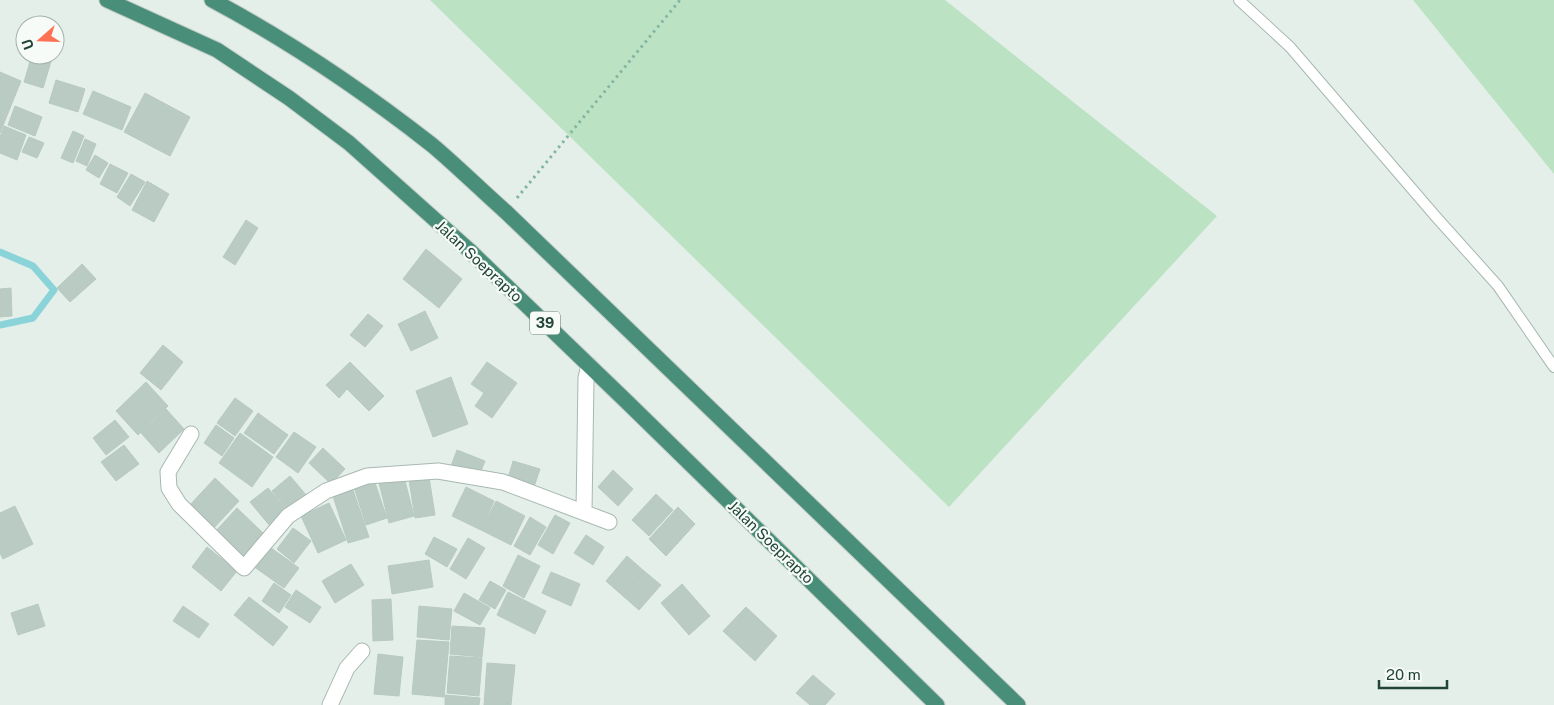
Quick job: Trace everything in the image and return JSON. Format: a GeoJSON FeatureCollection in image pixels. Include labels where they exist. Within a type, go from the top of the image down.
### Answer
{"type":"FeatureCollection","features":[{"type":"Feature","properties":{"kind":"highway","name":"Jalan Soeprapto"},"geometry":{"type":"LineString","coordinates":[[107,0],[217,50],[289,98],[349,143],[469,250],[589,365],[929,702]]}},
{"type":"Feature","properties":{"kind":"highway"},"geometry":{"type":"LineString","coordinates":[[212,0],[243,16],[356,88],[433,146],[506,212],[1018,705]]}},
{"type":"Feature","properties":{"kind":"street"},"geometry":{"type":"LineString","coordinates":[[584,512],[586,378],[589,365]]}},
{"type":"Feature","properties":{"kind":"street"},"geometry":{"type":"LineString","coordinates":[[191,434],[168,472],[169,488],[179,504],[244,568],[288,516],[326,491],[367,476],[398,472],[438,471],[503,482],[609,522]]}},
{"type":"Feature","properties":{"kind":"street"},"geometry":{"type":"LineString","coordinates":[[330,705],[347,668],[362,651]]}},
{"type":"Feature","properties":{"kind":"lane"},"geometry":{"type":"LineString","coordinates":[[1239,0],[1290,47],[1498,286],[1554,367]]}},
{"type":"Feature","properties":{"kind":"path"},"geometry":{"type":"LineString","coordinates":[[506,212],[680,0]]}},
{"type":"Feature","properties":{"kind":"green space"},"geometry":{"type":"Polygon","coordinates":[[[430,0],[945,0],[1217,216],[949,507],[430,0]]]}},
{"type":"Feature","properties":{"kind":"green space"},"geometry":{"type":"Polygon","coordinates":[[[1413,0],[1554,0],[1554,174],[1413,0]]]}},
{"type":"Feature","properties":{"kind":"building"},"geometry":{"type":"Polygon","coordinates":[[[29,65],[50,65],[43,88],[24,82],[29,65]]]}},
{"type":"Feature","properties":{"kind":"building"},"geometry":{"type":"Polygon","coordinates":[[[0,72],[21,81],[0,133],[0,72]]]}},
{"type":"Feature","properties":{"kind":"building"},"geometry":{"type":"Polygon","coordinates":[[[56,80],[85,89],[78,112],[49,103],[56,80]]]}},
{"type":"Feature","properties":{"kind":"building"},"geometry":{"type":"Polygon","coordinates":[[[93,91],[131,107],[122,130],[83,114],[93,91]]]}},
{"type":"Feature","properties":{"kind":"building"},"geometry":{"type":"Polygon","coordinates":[[[145,93],[190,117],[170,156],[124,132],[145,93]]]}},
{"type":"Feature","properties":{"kind":"building"},"geometry":{"type":"Polygon","coordinates":[[[15,106],[42,117],[35,136],[8,125],[15,106]]]}},
{"type":"Feature","properties":{"kind":"building"},"geometry":{"type":"Polygon","coordinates":[[[4,126],[26,135],[17,160],[0,153],[0,137],[4,126]]]}},
{"type":"Feature","properties":{"kind":"building"},"geometry":{"type":"Polygon","coordinates":[[[73,131],[84,136],[73,163],[61,158],[73,131]]]}},
{"type":"Feature","properties":{"kind":"building"},"geometry":{"type":"Polygon","coordinates":[[[29,137],[44,143],[37,158],[22,152],[29,137]]]}},
{"type":"Feature","properties":{"kind":"building"},"geometry":{"type":"Polygon","coordinates":[[[85,139],[96,144],[87,166],[76,161],[85,139]]]}},
{"type":"Feature","properties":{"kind":"building"},"geometry":{"type":"Polygon","coordinates":[[[95,155],[108,163],[99,178],[86,170],[95,155]]]}},
{"type":"Feature","properties":{"kind":"building"},"geometry":{"type":"Polygon","coordinates":[[[110,164],[128,173],[117,193],[100,184],[110,164]]]}},
{"type":"Feature","properties":{"kind":"building"},"geometry":{"type":"Polygon","coordinates":[[[131,174],[145,182],[130,206],[117,197],[131,174]]]}},
{"type":"Feature","properties":{"kind":"building"},"geometry":{"type":"Polygon","coordinates":[[[147,181],[169,194],[154,222],[132,210],[147,181]]]}},
{"type":"Feature","properties":{"kind":"building"},"geometry":{"type":"Polygon","coordinates":[[[246,220],[258,228],[235,265],[223,257],[246,220]]]}},
{"type":"Feature","properties":{"kind":"building"},"geometry":{"type":"Polygon","coordinates":[[[426,249],[462,279],[439,308],[403,279],[426,249]]]}},
{"type":"Feature","properties":{"kind":"building"},"geometry":{"type":"Polygon","coordinates":[[[82,264],[96,279],[70,302],[57,288],[82,264]]]}},
{"type":"Feature","properties":{"kind":"building"},"geometry":{"type":"Polygon","coordinates":[[[11,288],[12,316],[0,317],[0,289],[11,288]]]}},
{"type":"Feature","properties":{"kind":"building"},"geometry":{"type":"Polygon","coordinates":[[[425,311],[438,338],[411,351],[398,324],[425,311]]]}},
{"type":"Feature","properties":{"kind":"building"},"geometry":{"type":"Polygon","coordinates":[[[368,314],[383,326],[365,347],[350,335],[368,314]]]}},
{"type":"Feature","properties":{"kind":"building"},"geometry":{"type":"Polygon","coordinates":[[[163,345],[183,362],[161,390],[140,373],[163,345]]]}},
{"type":"Feature","properties":{"kind":"building"},"geometry":{"type":"Polygon","coordinates":[[[350,362],[384,396],[369,411],[347,389],[339,398],[326,385],[350,362]]]}},
{"type":"Feature","properties":{"kind":"building"},"geometry":{"type":"Polygon","coordinates":[[[487,362],[517,383],[492,418],[475,406],[484,393],[471,384],[487,362]]]}},
{"type":"Feature","properties":{"kind":"building"},"geometry":{"type":"Polygon","coordinates":[[[451,377],[468,424],[433,437],[416,391],[451,377]]]}},
{"type":"Feature","properties":{"kind":"building"},"geometry":{"type":"Polygon","coordinates":[[[146,382],[168,406],[138,435],[116,411],[146,382]]]}},
{"type":"Feature","properties":{"kind":"building"},"geometry":{"type":"Polygon","coordinates":[[[235,398],[253,411],[235,436],[217,423],[235,398]]]}},
{"type":"Feature","properties":{"kind":"building"},"geometry":{"type":"Polygon","coordinates":[[[166,409],[184,429],[159,453],[141,433],[166,409]]]}},
{"type":"Feature","properties":{"kind":"building"},"geometry":{"type":"Polygon","coordinates":[[[258,413],[288,435],[274,454],[244,433],[258,413]]]}},
{"type":"Feature","properties":{"kind":"building"},"geometry":{"type":"Polygon","coordinates":[[[115,420],[129,437],[106,455],[93,438],[115,420]]]}},
{"type":"Feature","properties":{"kind":"building"},"geometry":{"type":"Polygon","coordinates":[[[216,425],[234,438],[222,456],[204,443],[216,425]]]}},
{"type":"Feature","properties":{"kind":"building"},"geometry":{"type":"Polygon","coordinates":[[[294,432],[316,447],[298,473],[276,457],[294,432]]]}},
{"type":"Feature","properties":{"kind":"building"},"geometry":{"type":"Polygon","coordinates":[[[240,433],[273,457],[252,487],[219,463],[240,433]]]}},
{"type":"Feature","properties":{"kind":"building"},"geometry":{"type":"Polygon","coordinates":[[[124,445],[139,464],[116,481],[101,462],[124,445]]]}},
{"type":"Feature","properties":{"kind":"building"},"geometry":{"type":"Polygon","coordinates":[[[323,448],[345,469],[331,484],[309,463],[323,448]]]}},
{"type":"Feature","properties":{"kind":"building"},"geometry":{"type":"Polygon","coordinates":[[[457,450],[485,461],[479,476],[451,466],[457,450]]]}},
{"type":"Feature","properties":{"kind":"building"},"geometry":{"type":"Polygon","coordinates":[[[513,461],[540,469],[534,487],[508,478],[513,461]]]}},
{"type":"Feature","properties":{"kind":"building"},"geometry":{"type":"Polygon","coordinates":[[[613,470],[633,489],[618,506],[598,487],[613,470]]]}},
{"type":"Feature","properties":{"kind":"building"},"geometry":{"type":"Polygon","coordinates":[[[290,476],[307,496],[289,511],[272,491],[290,476]]]}},
{"type":"Feature","properties":{"kind":"building"},"geometry":{"type":"Polygon","coordinates":[[[404,477],[414,516],[389,523],[379,483],[404,477]]]}},
{"type":"Feature","properties":{"kind":"building"},"geometry":{"type":"Polygon","coordinates":[[[429,477],[435,515],[415,518],[409,480],[429,477]]]}},
{"type":"Feature","properties":{"kind":"building"},"geometry":{"type":"Polygon","coordinates":[[[215,478],[239,501],[212,530],[188,507],[215,478]]]}},
{"type":"Feature","properties":{"kind":"building"},"geometry":{"type":"Polygon","coordinates":[[[374,480],[387,518],[366,525],[354,487],[374,480]]]}},
{"type":"Feature","properties":{"kind":"building"},"geometry":{"type":"Polygon","coordinates":[[[352,487],[369,537],[348,543],[332,493],[352,487]]]}},
{"type":"Feature","properties":{"kind":"building"},"geometry":{"type":"Polygon","coordinates":[[[466,487],[494,501],[481,530],[452,516],[466,487]]]}},
{"type":"Feature","properties":{"kind":"building"},"geometry":{"type":"Polygon","coordinates":[[[268,488],[288,511],[270,526],[250,502],[268,488]]]}},
{"type":"Feature","properties":{"kind":"building"},"geometry":{"type":"Polygon","coordinates":[[[656,494],[673,510],[649,536],[632,520],[656,494]]]}},
{"type":"Feature","properties":{"kind":"building"},"geometry":{"type":"Polygon","coordinates":[[[496,501],[525,516],[511,545],[481,530],[496,501]]]}},
{"type":"Feature","properties":{"kind":"building"},"geometry":{"type":"Polygon","coordinates":[[[329,503],[346,540],[318,553],[301,516],[329,503]]]}},
{"type":"Feature","properties":{"kind":"building"},"geometry":{"type":"Polygon","coordinates":[[[15,506],[33,544],[3,559],[0,553],[0,513],[15,506]]]}},
{"type":"Feature","properties":{"kind":"building"},"geometry":{"type":"Polygon","coordinates":[[[678,507],[695,524],[666,556],[649,539],[678,507]]]}},
{"type":"Feature","properties":{"kind":"building"},"geometry":{"type":"Polygon","coordinates":[[[237,508],[264,534],[240,560],[213,534],[237,508]]]}},
{"type":"Feature","properties":{"kind":"building"},"geometry":{"type":"Polygon","coordinates":[[[555,515],[570,523],[553,554],[538,545],[555,515]]]}},
{"type":"Feature","properties":{"kind":"building"},"geometry":{"type":"Polygon","coordinates":[[[530,517],[546,527],[530,555],[514,546],[530,517]]]}},
{"type":"Feature","properties":{"kind":"building"},"geometry":{"type":"Polygon","coordinates":[[[293,528],[311,541],[294,563],[277,549],[293,528]]]}},
{"type":"Feature","properties":{"kind":"building"},"geometry":{"type":"Polygon","coordinates":[[[586,535],[604,547],[593,565],[574,553],[586,535]]]}},
{"type":"Feature","properties":{"kind":"building"},"geometry":{"type":"Polygon","coordinates":[[[434,537],[457,549],[447,567],[425,554],[434,537]]]}},
{"type":"Feature","properties":{"kind":"building"},"geometry":{"type":"Polygon","coordinates":[[[468,538],[485,548],[466,579],[450,569],[468,538]]]}},
{"type":"Feature","properties":{"kind":"building"},"geometry":{"type":"Polygon","coordinates":[[[267,545],[299,568],[284,588],[253,566],[267,545]]]}},
{"type":"Feature","properties":{"kind":"building"},"geometry":{"type":"Polygon","coordinates":[[[207,547],[237,571],[221,591],[192,567],[207,547]]]}},
{"type":"Feature","properties":{"kind":"building"},"geometry":{"type":"Polygon","coordinates":[[[518,555],[540,566],[524,598],[503,586],[518,555]]]}},
{"type":"Feature","properties":{"kind":"building"},"geometry":{"type":"Polygon","coordinates":[[[627,556],[644,571],[623,596],[606,581],[627,556]]]}},
{"type":"Feature","properties":{"kind":"building"},"geometry":{"type":"Polygon","coordinates":[[[429,560],[433,587],[392,594],[388,566],[429,560]]]}},
{"type":"Feature","properties":{"kind":"building"},"geometry":{"type":"Polygon","coordinates":[[[351,564],[364,585],[335,603],[322,581],[351,564]]]}},
{"type":"Feature","properties":{"kind":"building"},"geometry":{"type":"Polygon","coordinates":[[[644,571],[661,585],[639,610],[623,596],[644,571]]]}},
{"type":"Feature","properties":{"kind":"building"},"geometry":{"type":"Polygon","coordinates":[[[551,572],[580,584],[571,606],[542,593],[551,572]]]}},
{"type":"Feature","properties":{"kind":"building"},"geometry":{"type":"Polygon","coordinates":[[[490,581],[506,590],[495,609],[479,600],[490,581]]]}},
{"type":"Feature","properties":{"kind":"building"},"geometry":{"type":"Polygon","coordinates":[[[274,583],[291,595],[279,613],[262,601],[274,583]]]}},
{"type":"Feature","properties":{"kind":"building"},"geometry":{"type":"Polygon","coordinates":[[[682,584],[710,616],[689,635],[661,603],[682,584]]]}},
{"type":"Feature","properties":{"kind":"building"},"geometry":{"type":"Polygon","coordinates":[[[296,590],[321,607],[310,623],[285,607],[296,590]]]}},
{"type":"Feature","properties":{"kind":"building"},"geometry":{"type":"Polygon","coordinates":[[[508,592],[546,611],[535,634],[497,615],[508,592]]]}},
{"type":"Feature","properties":{"kind":"building"},"geometry":{"type":"Polygon","coordinates":[[[464,593],[490,608],[480,625],[454,611],[464,593]]]}},
{"type":"Feature","properties":{"kind":"building"},"geometry":{"type":"Polygon","coordinates":[[[249,597],[288,627],[273,646],[234,615],[249,597]]]}},
{"type":"Feature","properties":{"kind":"building"},"geometry":{"type":"Polygon","coordinates":[[[391,599],[393,640],[373,641],[372,600],[391,599]]]}},
{"type":"Feature","properties":{"kind":"building"},"geometry":{"type":"Polygon","coordinates":[[[38,604],[45,626],[18,635],[11,613],[38,604]]]}},
{"type":"Feature","properties":{"kind":"building"},"geometry":{"type":"Polygon","coordinates":[[[183,606],[209,624],[199,638],[173,621],[183,606]]]}},
{"type":"Feature","properties":{"kind":"building"},"geometry":{"type":"Polygon","coordinates":[[[419,606],[452,609],[449,640],[417,637],[419,606]]]}},
{"type":"Feature","properties":{"kind":"building"},"geometry":{"type":"Polygon","coordinates":[[[746,607],[777,636],[755,661],[723,631],[746,607]]]}},
{"type":"Feature","properties":{"kind":"building"},"geometry":{"type":"Polygon","coordinates":[[[452,626],[485,628],[482,657],[450,654],[452,626]]]}},
{"type":"Feature","properties":{"kind":"building"},"geometry":{"type":"Polygon","coordinates":[[[417,640],[449,642],[444,697],[412,694],[417,640]]]}},
{"type":"Feature","properties":{"kind":"building"},"geometry":{"type":"Polygon","coordinates":[[[378,654],[403,657],[399,696],[374,694],[378,654]]]}},
{"type":"Feature","properties":{"kind":"building"},"geometry":{"type":"Polygon","coordinates":[[[450,656],[482,658],[479,696],[447,693],[450,656]]]}},
{"type":"Feature","properties":{"kind":"building"},"geometry":{"type":"Polygon","coordinates":[[[487,663],[515,665],[511,705],[484,705],[487,663]]]}},
{"type":"Feature","properties":{"kind":"building"},"geometry":{"type":"Polygon","coordinates":[[[813,675],[835,694],[825,705],[810,705],[796,693],[813,675]]]}},
{"type":"Feature","properties":{"kind":"building"},"geometry":{"type":"Polygon","coordinates":[[[445,695],[480,698],[479,705],[445,705],[445,695]]]}},
{"type":"Feature","properties":{"kind":"waterway"},"geometry":{"type":"LineString","coordinates":[[0,252],[33,266],[54,290],[33,318],[0,325]]}}]}
